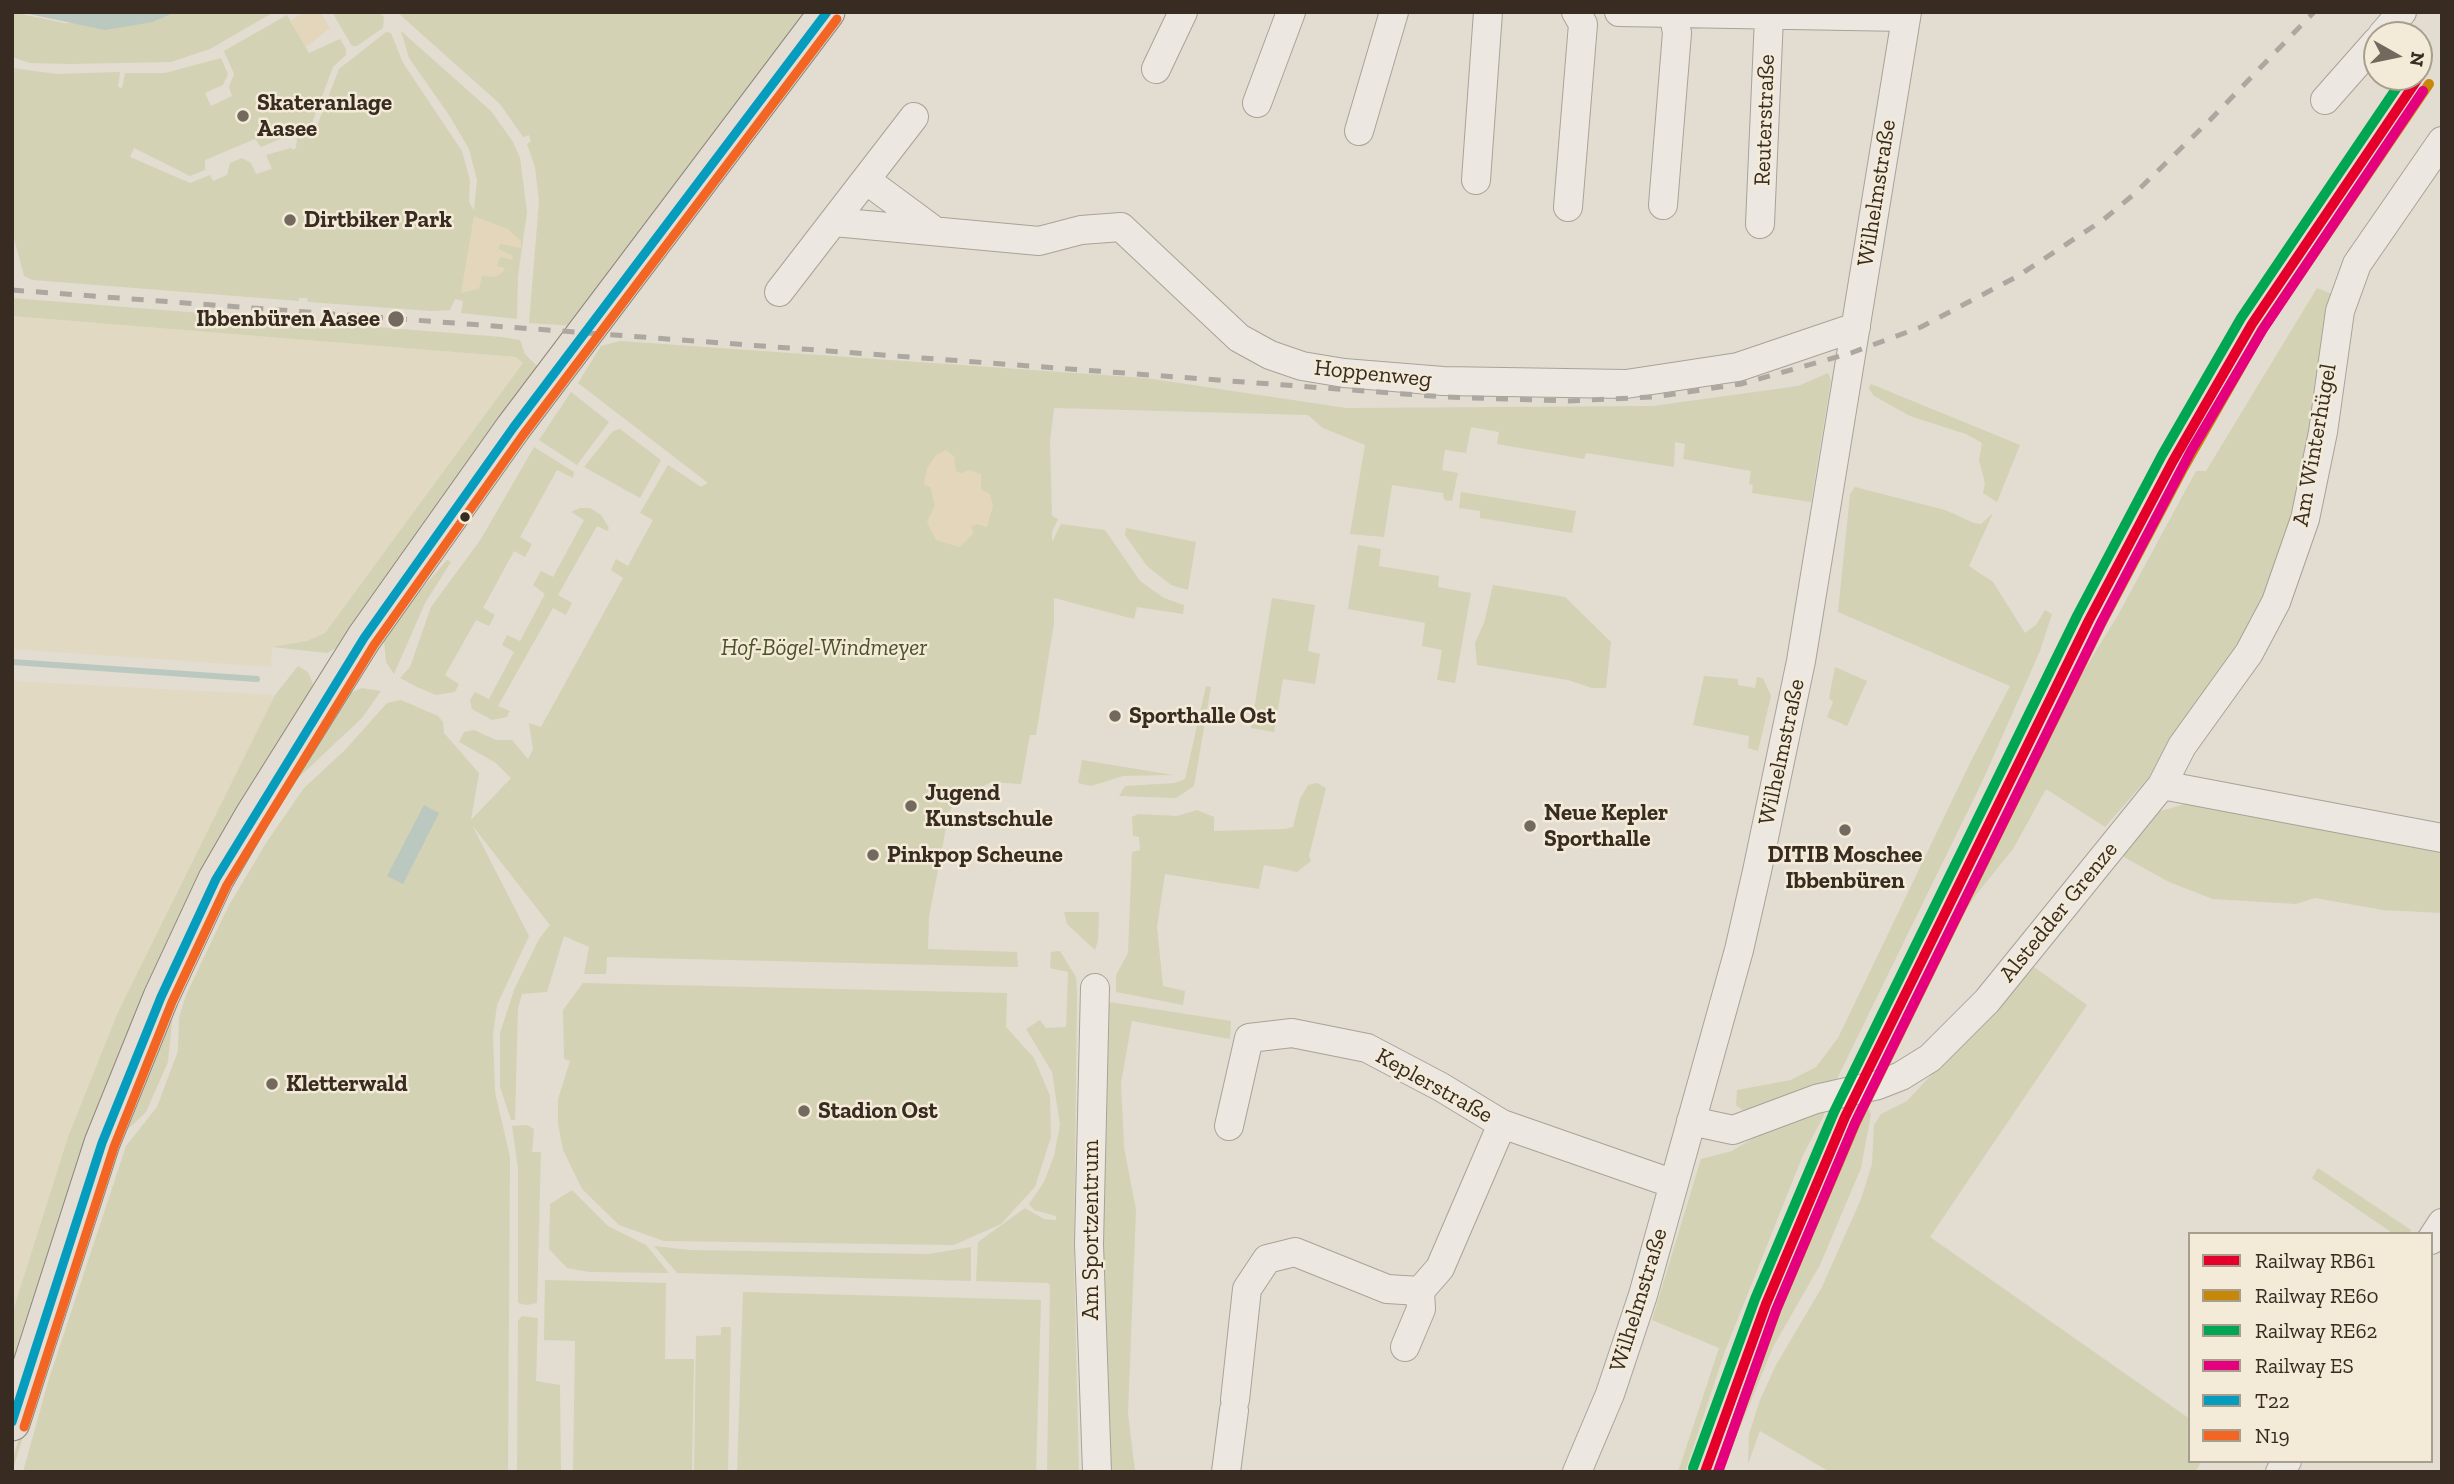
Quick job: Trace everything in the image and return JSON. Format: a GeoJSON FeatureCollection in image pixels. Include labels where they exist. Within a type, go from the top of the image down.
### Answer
{"type":"FeatureCollection","features":[{"type":"Feature","properties":{"kind":"main road"},"geometry":{"type":"LineString","coordinates":[[12,1423],[102,1143],[160,998],[216,879],[331,688],[494,455],[827,12]]}},
{"type":"Feature","properties":{"kind":"street"},"geometry":{"type":"LineString","coordinates":[[1156,69],[1183,12]]}},
{"type":"Feature","properties":{"kind":"street"},"geometry":{"type":"LineString","coordinates":[[1257,103],[1291,12]]}},
{"type":"Feature","properties":{"kind":"street"},"geometry":{"type":"LineString","coordinates":[[1359,131],[1394,12]]}},
{"type":"Feature","properties":{"kind":"street"},"geometry":{"type":"LineString","coordinates":[[1476,180],[1488,12]]}},
{"type":"Feature","properties":{"kind":"street"},"geometry":{"type":"LineString","coordinates":[[1568,207],[1583,24],[1576,12]]}},
{"type":"Feature","properties":{"kind":"street"},"geometry":{"type":"LineString","coordinates":[[1619,12],[1769,17],[1906,15]]}},
{"type":"Feature","properties":{"kind":"street"},"geometry":{"type":"LineString","coordinates":[[1663,205],[1677,33],[1673,13]]}},
{"type":"Feature","properties":{"kind":"street","name":"Wilhelmstraße"},"geometry":{"type":"LineString","coordinates":[[1577,1472],[1610,1394],[1630,1333],[1741,942],[1783,752],[1906,15]]}},
{"type":"Feature","properties":{"kind":"street","name":"Reuterstraße"},"geometry":{"type":"LineString","coordinates":[[1760,224],[1769,17]]}},
{"type":"Feature","properties":{"kind":"street"},"geometry":{"type":"LineString","coordinates":[[2325,100],[2363,57]]}},
{"type":"Feature","properties":{"kind":"street"},"geometry":{"type":"LineString","coordinates":[[779,292],[914,117]]}},
{"type":"Feature","properties":{"kind":"street","name":"Am Winterhügel"},"geometry":{"type":"LineString","coordinates":[[2162,785],[2182,746],[2249,653],[2276,602],[2305,519],[2344,300],[2357,264],[2442,141]]}},
{"type":"Feature","properties":{"kind":"street"},"geometry":{"type":"LineString","coordinates":[[866,180],[935,231]]}},
{"type":"Feature","properties":{"kind":"street","name":"Hoppenweg"},"geometry":{"type":"LineString","coordinates":[[834,222],[1039,241],[1081,230],[1121,227],[1239,338],[1270,355],[1302,366],[1344,373],[1443,381],[1626,384],[1738,367],[1856,327]]}},
{"type":"Feature","properties":{"kind":"street"},"geometry":{"type":"LineString","coordinates":[[2162,785],[2442,838]]}},
{"type":"Feature","properties":{"kind":"street","name":"Alstedder Grenze"},"geometry":{"type":"LineString","coordinates":[[1691,1121],[1733,1130],[1825,1097],[1878,1085],[1901,1076],[1930,1058],[1987,1001],[2162,785]]}},
{"type":"Feature","properties":{"kind":"street","name":"Am Sportzentrum"},"geometry":{"type":"LineString","coordinates":[[1095,988],[1090,1244],[1097,1472]]}},
{"type":"Feature","properties":{"kind":"street","name":"Keplerstraße"},"geometry":{"type":"LineString","coordinates":[[1229,1126],[1249,1038],[1292,1033],[1367,1048],[1441,1087],[1502,1124],[1674,1184]]}},
{"type":"Feature","properties":{"kind":"street","name":"Keplerstraße"},"geometry":{"type":"LineString","coordinates":[[1405,1347],[1421,1309],[1420,1291],[1440,1268],[1502,1124]]}},
{"type":"Feature","properties":{"kind":"street"},"geometry":{"type":"LineString","coordinates":[[1226,1472],[1247,1289],[1267,1259],[1295,1252],[1387,1289],[1420,1291]]}},
{"type":"Feature","properties":{"kind":"shaded area"},"geometry":{"type":"Polygon","coordinates":[[[19,12],[176,12],[153,22],[105,30],[19,12]]]}},
{"type":"Feature","properties":{"kind":"shaded area"},"geometry":{"type":"Polygon","coordinates":[[[12,316],[517,357],[523,363],[325,633],[307,641],[272,647],[271,667],[12,649],[12,316]]]}},
{"type":"Feature","properties":{"kind":"shaded area"},"geometry":{"type":"Polygon","coordinates":[[[12,681],[275,695],[118,1012],[68,1137],[12,1314],[12,681]]]}},
{"type":"Feature","properties":{"kind":"shaded area"},"geometry":{"type":"Polygon","coordinates":[[[424,805],[439,813],[403,884],[387,876],[424,805]]]}},
{"type":"Feature","properties":{"kind":"green space"},"geometry":{"type":"Polygon","coordinates":[[[12,12],[64,23],[153,22],[176,12],[274,12],[210,49],[171,62],[70,64],[30,63],[12,57],[12,12]]]}},
{"type":"Feature","properties":{"kind":"green space"},"geometry":{"type":"Polygon","coordinates":[[[332,12],[379,12],[384,17],[383,28],[357,46],[352,46],[332,12]]]}},
{"type":"Feature","properties":{"kind":"green space"},"geometry":{"type":"Polygon","coordinates":[[[397,12],[806,12],[576,326],[529,323],[539,201],[535,167],[527,144],[531,141],[529,135],[523,137],[500,104],[397,12]]]}},
{"type":"Feature","properties":{"kind":"green space"},"geometry":{"type":"Polygon","coordinates":[[[287,15],[309,53],[340,39],[346,49],[346,55],[333,67],[311,126],[261,147],[255,139],[205,160],[205,170],[190,176],[134,148],[130,157],[190,183],[210,175],[213,181],[227,175],[230,163],[242,158],[251,163],[256,174],[272,169],[266,155],[291,148],[293,150],[296,148],[297,138],[315,131],[339,69],[386,32],[391,33],[403,63],[462,151],[470,180],[469,202],[474,210],[477,180],[469,149],[409,58],[401,31],[491,111],[513,142],[520,158],[527,212],[518,276],[517,319],[461,313],[463,301],[455,299],[450,310],[431,311],[308,302],[307,298],[299,298],[299,301],[33,280],[24,276],[12,231],[12,68],[57,74],[120,72],[118,87],[122,88],[125,73],[165,73],[221,58],[228,74],[223,85],[205,93],[211,106],[232,96],[229,87],[234,74],[224,51],[287,15]]]}},
{"type":"Feature","properties":{"kind":"green space"},"geometry":{"type":"Polygon","coordinates":[[[2317,288],[2337,296],[2306,489],[2269,591],[2226,665],[2148,778],[2105,827],[2046,789],[2013,849],[1975,896],[1922,976],[2039,744],[2118,615],[2196,471],[2206,471],[2317,288]]]}},
{"type":"Feature","properties":{"kind":"green space"},"geometry":{"type":"Polygon","coordinates":[[[12,298],[502,337],[520,340],[525,354],[541,370],[340,646],[327,653],[272,647],[307,641],[325,633],[523,363],[516,357],[12,316],[12,298]]]}},
{"type":"Feature","properties":{"kind":"green space","name":"Hof-Bögel-Windmeyer"},"geometry":{"type":"Polygon","coordinates":[[[620,341],[1146,378],[1346,408],[1653,406],[1798,386],[1828,373],[1831,380],[1811,502],[1752,493],[1753,485],[1749,484],[1751,471],[1683,459],[1685,444],[1675,442],[1674,467],[1586,453],[1584,459],[1497,444],[1499,432],[1471,427],[1466,453],[1445,450],[1442,470],[1458,473],[1452,501],[1444,500],[1443,493],[1392,485],[1384,537],[1350,534],[1365,445],[1323,428],[1308,415],[1054,408],[1050,442],[1052,516],[1058,519],[1052,532],[1052,542],[1061,524],[1105,530],[1140,581],[1164,598],[1184,605],[1183,614],[1137,607],[1134,619],[1054,598],[1054,623],[1036,735],[1030,735],[1021,784],[991,782],[956,801],[949,812],[929,917],[928,949],[1017,952],[1018,967],[607,957],[606,974],[584,974],[589,947],[564,936],[547,992],[522,994],[518,1008],[515,1120],[511,1120],[500,1087],[500,1033],[514,990],[539,939],[550,925],[472,825],[529,936],[497,1005],[493,1034],[495,1092],[510,1157],[508,1472],[23,1472],[48,1382],[126,1146],[157,1107],[178,1051],[179,1018],[186,995],[228,907],[266,843],[304,788],[346,749],[387,703],[401,700],[438,716],[443,722],[444,733],[479,773],[471,820],[511,778],[496,763],[459,742],[464,732],[474,730],[496,740],[512,740],[528,759],[533,750],[529,723],[541,727],[623,578],[611,570],[616,559],[628,566],[653,520],[640,513],[668,465],[701,487],[708,483],[578,383],[601,346],[620,341]]]}},
{"type":"Feature","properties":{"kind":"green space"},"geometry":{"type":"Polygon","coordinates":[[[1871,384],[2020,445],[1997,502],[1983,493],[1985,483],[1979,460],[1982,443],[1966,434],[1910,416],[1874,396],[1869,389],[1871,384]]]}},
{"type":"Feature","properties":{"kind":"green space"},"geometry":{"type":"Polygon","coordinates":[[[571,392],[609,422],[577,465],[539,440],[571,392]]]}},
{"type":"Feature","properties":{"kind":"green space"},"geometry":{"type":"Polygon","coordinates":[[[620,429],[661,460],[640,498],[584,467],[613,431],[620,429]]]}},
{"type":"Feature","properties":{"kind":"green space"},"geometry":{"type":"Polygon","coordinates":[[[534,447],[574,472],[573,478],[557,470],[520,537],[532,544],[525,557],[514,551],[483,608],[495,615],[489,626],[476,620],[445,675],[459,684],[455,692],[436,695],[400,678],[410,667],[431,607],[481,539],[534,447]]]}},
{"type":"Feature","properties":{"kind":"green space"},"geometry":{"type":"Polygon","coordinates":[[[1855,487],[1945,510],[1974,523],[1981,524],[1993,513],[1969,566],[1993,582],[2025,633],[2036,625],[2045,610],[2052,614],[2040,651],[1982,782],[1834,1085],[1746,1113],[1736,1105],[1737,1090],[1791,1080],[1816,1067],[1838,1038],[1971,761],[2010,686],[1838,612],[1850,494],[1855,487]]]}},
{"type":"Feature","properties":{"kind":"green space"},"geometry":{"type":"Polygon","coordinates":[[[1461,492],[1576,511],[1572,533],[1480,518],[1480,511],[1459,508],[1461,492]]]}},
{"type":"Feature","properties":{"kind":"green space"},"geometry":{"type":"Polygon","coordinates":[[[590,508],[601,515],[609,528],[607,531],[597,526],[558,595],[572,603],[566,615],[553,608],[498,706],[510,711],[507,717],[492,720],[472,709],[470,700],[475,692],[489,699],[514,652],[502,645],[507,635],[520,641],[545,594],[533,585],[541,571],[553,577],[584,520],[571,512],[590,508]]]}},
{"type":"Feature","properties":{"kind":"green space"},"geometry":{"type":"Polygon","coordinates":[[[1126,528],[1196,542],[1188,590],[1171,585],[1147,566],[1125,535],[1126,528]]]}},
{"type":"Feature","properties":{"kind":"green space"},"geometry":{"type":"Polygon","coordinates":[[[1358,545],[1381,549],[1379,566],[1439,576],[1438,587],[1471,593],[1455,683],[1437,680],[1442,650],[1422,646],[1425,623],[1348,609],[1358,545]]]}},
{"type":"Feature","properties":{"kind":"green space"},"geometry":{"type":"Polygon","coordinates":[[[447,560],[451,562],[425,603],[394,674],[386,662],[384,640],[408,605],[447,560]]]}},
{"type":"Feature","properties":{"kind":"green space"},"geometry":{"type":"Polygon","coordinates":[[[1493,585],[1565,597],[1611,642],[1606,688],[1592,688],[1568,680],[1477,665],[1475,643],[1484,623],[1493,585]]]}},
{"type":"Feature","properties":{"kind":"green space"},"geometry":{"type":"Polygon","coordinates":[[[1272,598],[1315,605],[1308,651],[1320,654],[1315,684],[1283,679],[1274,732],[1251,728],[1272,598]]]}},
{"type":"Feature","properties":{"kind":"green space"},"geometry":{"type":"Polygon","coordinates":[[[298,666],[308,672],[313,684],[12,1375],[12,1314],[68,1137],[118,1012],[275,695],[298,666]]]}},
{"type":"Feature","properties":{"kind":"green space"},"geometry":{"type":"Polygon","coordinates":[[[1835,667],[1867,681],[1847,726],[1827,717],[1833,702],[1829,698],[1835,667]]]}},
{"type":"Feature","properties":{"kind":"green space"},"geometry":{"type":"Polygon","coordinates":[[[1704,676],[1738,679],[1738,685],[1755,688],[1757,677],[1763,678],[1771,696],[1758,751],[1748,748],[1749,736],[1693,725],[1704,676]]]}},
{"type":"Feature","properties":{"kind":"green space"},"geometry":{"type":"Polygon","coordinates":[[[1206,686],[1211,687],[1194,786],[1176,798],[1119,796],[1125,786],[1175,783],[1185,779],[1206,686]]]}},
{"type":"Feature","properties":{"kind":"green space"},"geometry":{"type":"Polygon","coordinates":[[[362,688],[381,691],[362,718],[297,779],[232,883],[217,900],[345,695],[362,688]]]}},
{"type":"Feature","properties":{"kind":"green space"},"geometry":{"type":"Polygon","coordinates":[[[1082,760],[1173,775],[1123,776],[1091,786],[1078,783],[1082,760]]]}},
{"type":"Feature","properties":{"kind":"green space"},"geometry":{"type":"Polygon","coordinates":[[[1317,783],[1326,788],[1309,856],[1311,861],[1297,872],[1264,865],[1259,889],[1165,874],[1157,927],[1163,986],[1185,991],[1183,1005],[1116,992],[1116,975],[1128,953],[1132,852],[1140,850],[1139,837],[1133,836],[1132,817],[1138,814],[1177,816],[1197,810],[1214,817],[1214,831],[1285,829],[1293,827],[1300,799],[1308,785],[1317,783]]]}},
{"type":"Feature","properties":{"kind":"green space"},"geometry":{"type":"Polygon","coordinates":[[[2185,804],[2208,804],[2442,852],[2442,913],[2383,910],[2315,898],[2296,904],[2213,899],[2169,882],[2124,857],[2121,845],[2157,812],[2185,804]]]}},
{"type":"Feature","properties":{"kind":"green space"},"geometry":{"type":"Polygon","coordinates":[[[1064,912],[1099,912],[1095,950],[1067,924],[1064,912]]]}},
{"type":"Feature","properties":{"kind":"green space"},"geometry":{"type":"Polygon","coordinates":[[[1060,951],[1076,977],[1077,991],[1074,1262],[1079,1472],[1047,1472],[1050,1285],[976,1281],[978,1242],[1025,1208],[1044,1219],[1056,1220],[1056,1216],[1034,1210],[1029,1204],[1044,1182],[1054,1156],[1060,1125],[1052,1072],[1026,1029],[1040,1020],[1046,1028],[1066,1027],[1068,972],[1050,968],[1051,952],[1060,951]]]}},
{"type":"Feature","properties":{"kind":"green space"},"geometry":{"type":"Polygon","coordinates":[[[2027,962],[2087,1005],[1930,1237],[2188,1418],[2188,1463],[2201,1463],[2195,1472],[1830,1472],[1760,1431],[1748,1464],[1749,1434],[1760,1400],[1776,1365],[1822,1287],[1861,1199],[1872,1164],[1874,1125],[1881,1114],[1907,1101],[1987,1015],[2027,962]]]}},
{"type":"Feature","properties":{"kind":"green space","name":"Stadion Ost"},"geometry":{"type":"Polygon","coordinates":[[[583,983],[1007,993],[1006,1027],[1034,1058],[1050,1096],[1051,1137],[1035,1187],[1001,1224],[954,1245],[664,1241],[619,1225],[582,1189],[563,1150],[558,1124],[558,1099],[570,1061],[564,1059],[563,1010],[583,983]]]}},
{"type":"Feature","properties":{"kind":"green space"},"geometry":{"type":"Polygon","coordinates":[[[1103,1001],[1231,1021],[1230,1039],[1132,1021],[1121,1083],[1124,1147],[1136,1210],[1128,1413],[1135,1472],[1111,1472],[1102,1395],[1103,1001]]]}},
{"type":"Feature","properties":{"kind":"green space"},"geometry":{"type":"Polygon","coordinates":[[[168,1008],[173,1011],[168,1062],[146,1112],[121,1136],[92,1218],[12,1472],[12,1461],[82,1231],[116,1133],[168,1008]]]}},
{"type":"Feature","properties":{"kind":"green space"},"geometry":{"type":"Polygon","coordinates":[[[1865,1103],[1871,1114],[1861,1168],[1820,1265],[1773,1347],[1728,1457],[1715,1472],[1792,1266],[1857,1105],[1865,1103]]]}},
{"type":"Feature","properties":{"kind":"green space"},"geometry":{"type":"Polygon","coordinates":[[[1823,1107],[1824,1115],[1803,1155],[1725,1351],[1685,1472],[1678,1472],[1719,1348],[1652,1320],[1701,1159],[1732,1151],[1771,1127],[1823,1107]]]}},
{"type":"Feature","properties":{"kind":"green space"},"geometry":{"type":"Polygon","coordinates":[[[527,1125],[534,1129],[532,1152],[541,1152],[537,1303],[527,1305],[518,1303],[518,1168],[512,1126],[527,1125]]]}},
{"type":"Feature","properties":{"kind":"green space"},"geometry":{"type":"Polygon","coordinates":[[[2318,1168],[2411,1230],[2410,1232],[2391,1232],[2312,1178],[2318,1168]]]}},
{"type":"Feature","properties":{"kind":"green space"},"geometry":{"type":"Polygon","coordinates":[[[572,1190],[608,1226],[646,1245],[669,1273],[589,1272],[567,1268],[549,1249],[550,1204],[572,1190]]]}},
{"type":"Feature","properties":{"kind":"green space"},"geometry":{"type":"Polygon","coordinates":[[[654,1246],[690,1250],[929,1254],[971,1247],[971,1281],[677,1273],[654,1246]]]}},
{"type":"Feature","properties":{"kind":"green space"},"geometry":{"type":"Polygon","coordinates":[[[545,1280],[666,1283],[665,1359],[694,1359],[692,1472],[573,1472],[575,1341],[544,1340],[545,1280]]]}},
{"type":"Feature","properties":{"kind":"green space"},"geometry":{"type":"Polygon","coordinates":[[[743,1292],[1041,1300],[1036,1472],[737,1472],[743,1292]]]}},
{"type":"Feature","properties":{"kind":"green space"},"geometry":{"type":"Polygon","coordinates":[[[522,1316],[538,1318],[536,1381],[560,1385],[561,1472],[517,1472],[518,1321],[522,1316]]]}},
{"type":"Feature","properties":{"kind":"green space"},"geometry":{"type":"Polygon","coordinates":[[[721,1327],[731,1327],[728,1472],[694,1472],[696,1336],[721,1335],[721,1327]]]}},
{"type":"Feature","properties":{"kind":"sand"},"geometry":{"type":"Polygon","coordinates":[[[305,12],[320,12],[330,28],[306,47],[290,21],[305,12]]]}},
{"type":"Feature","properties":{"kind":"sand"},"geometry":{"type":"Polygon","coordinates":[[[474,216],[508,229],[521,241],[521,248],[500,244],[499,249],[513,256],[512,260],[500,257],[497,266],[505,268],[503,272],[496,277],[482,276],[479,289],[461,293],[474,216]]]}},
{"type":"Feature","properties":{"kind":"sand"},"geometry":{"type":"Polygon","coordinates":[[[946,450],[954,456],[956,471],[962,473],[969,470],[981,474],[981,489],[990,494],[993,506],[987,527],[977,524],[971,527],[974,533],[960,547],[936,540],[927,522],[935,505],[930,487],[924,485],[927,468],[936,455],[946,450]]]}},
{"type":"Feature","properties":{"kind":"waterway"},"geometry":{"type":"LineString","coordinates":[[12,662],[257,679]]}},
{"type":"Feature","properties":{"kind":"railway"},"geometry":{"type":"LineString","coordinates":[[12,290],[1445,397],[1568,401],[1653,397],[1741,384],[1851,353],[1921,327],[2018,276],[2103,220],[2133,195],[2314,12]]}},
{"type":"Feature","properties":{"kind":"rail line","name":"RE62"},"geometry":{"type":"LineString","coordinates":[[1693,1468],[1755,1299],[1834,1112],[2078,614],[2162,455],[2241,318],[2395,91]]}},
{"type":"Feature","properties":{"kind":"rail line","name":"RB61"},"geometry":{"type":"LineString","coordinates":[[1705,1472],[1766,1304],[1845,1117],[2089,620],[2173,461],[2252,324],[2410,91]]}},
{"type":"Feature","properties":{"kind":"rail line","name":"ES"},"geometry":{"type":"LineString","coordinates":[[1718,1472],[1776,1310],[1855,1123],[2102,621],[2191,451],[2263,329],[2423,91]]}},
{"type":"Feature","properties":{"kind":"rail line","name":"RE60"},"geometry":{"type":"LineString","coordinates":[[1718,1472],[1777,1308],[1856,1122],[2100,626],[2184,467],[2262,330],[2424,91]]}},
{"type":"Feature","properties":{"kind":"transit line","name":"T22"},"geometry":{"type":"LineString","coordinates":[[12,1422],[102,1143],[161,997],[216,879],[364,638],[513,428],[827,12]]}},
{"type":"Feature","properties":{"kind":"transit line","name":"N19"},"geometry":{"type":"LineString","coordinates":[[24,1427],[114,1147],[172,1002],[227,885],[374,645],[523,435],[837,19]]}},
{"type":"Feature","properties":{"kind":"place","name":"Skateranlage Aasee"},"geometry":{"type":"Point","coordinates":[243,116]}},
{"type":"Feature","properties":{"kind":"place","name":"Dirtbiker Park"},"geometry":{"type":"Point","coordinates":[290,220]}},
{"type":"Feature","properties":{"kind":"place","name":"Ibbenbüren Aasee"},"geometry":{"type":"Point","coordinates":[396,319]}},
{"type":"Feature","properties":{"kind":"place","name":"Sporthalle Ost"},"geometry":{"type":"Point","coordinates":[1115,716]}},
{"type":"Feature","properties":{"kind":"place","name":"Jugend Kunstschule"},"geometry":{"type":"Point","coordinates":[911,806]}},
{"type":"Feature","properties":{"kind":"place","name":"Neue Kepler Sporthalle"},"geometry":{"type":"Point","coordinates":[1530,826]}},
{"type":"Feature","properties":{"kind":"place","name":"DITIB Moschee Ibbenbüren"},"geometry":{"type":"Point","coordinates":[1845,830]}},
{"type":"Feature","properties":{"kind":"place","name":"Pinkpop Scheune"},"geometry":{"type":"Point","coordinates":[873,855]}},
{"type":"Feature","properties":{"kind":"place","name":"Kletterwald"},"geometry":{"type":"Point","coordinates":[272,1084]}},
{"type":"Feature","properties":{"kind":"place","name":"Stadion Ost"},"geometry":{"type":"Point","coordinates":[804,1111]}}]}
